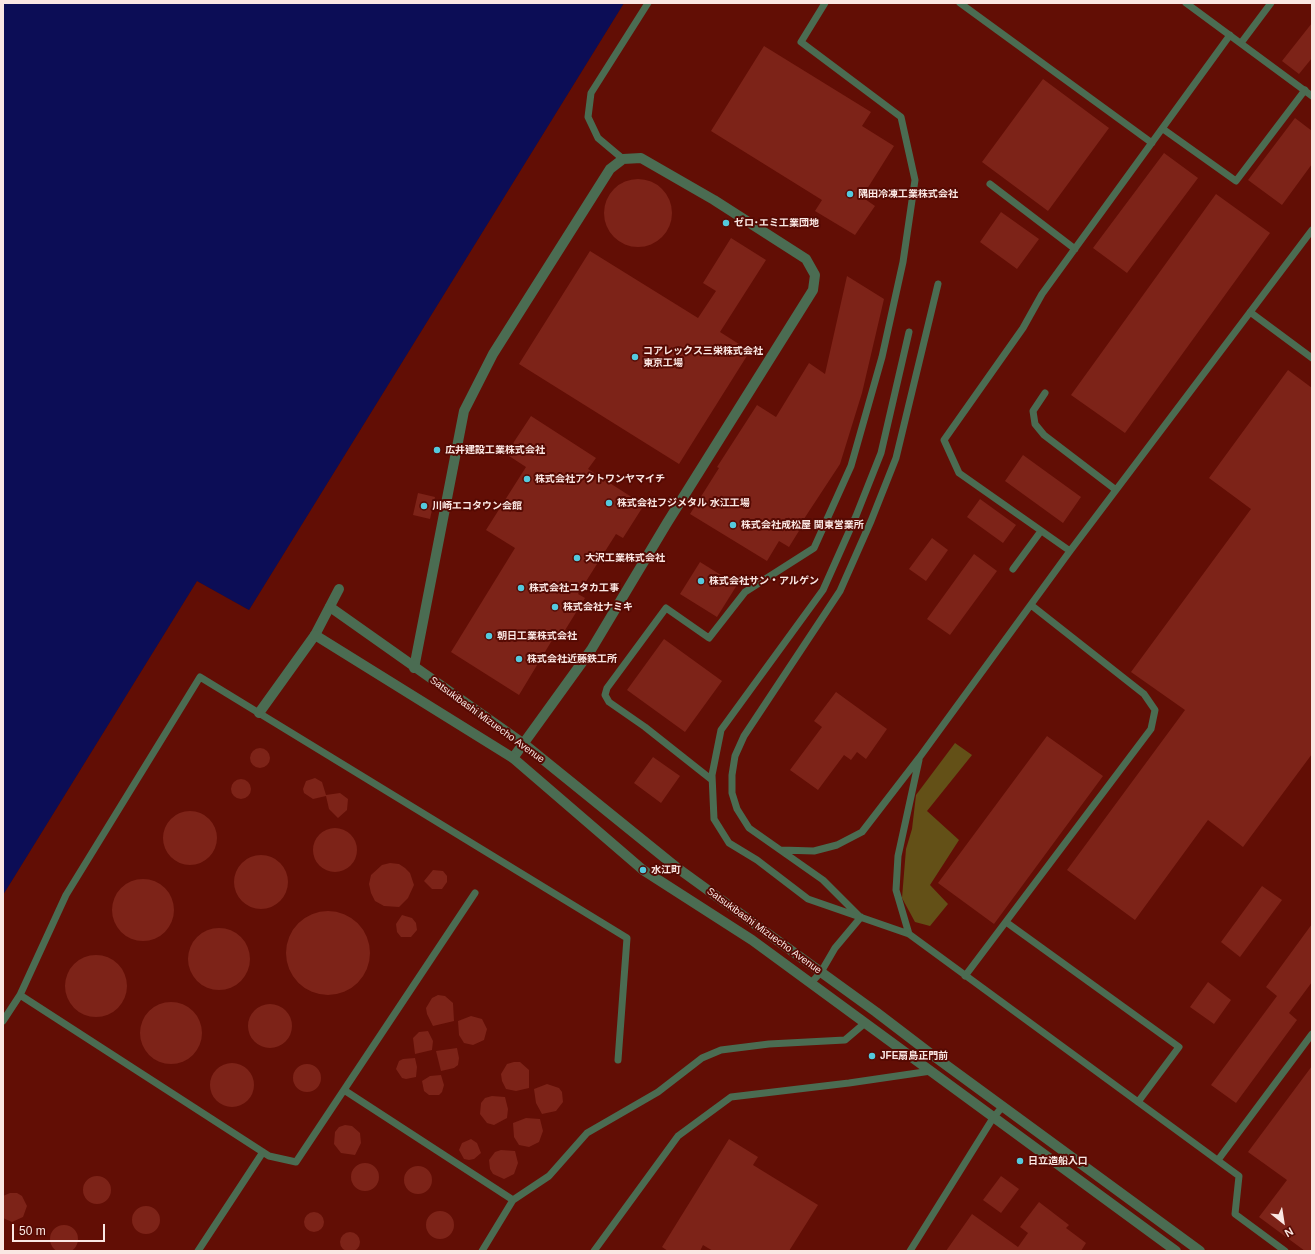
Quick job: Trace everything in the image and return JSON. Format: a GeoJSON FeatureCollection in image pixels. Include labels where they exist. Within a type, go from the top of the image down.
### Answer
{"type":"FeatureCollection","features":[{"type":"Feature","properties":{"kind":"street"},"geometry":{"type":"LineString","coordinates":[[414,668],[464,411],[493,354],[610,169],[623,159],[641,158],[714,200],[806,259],[815,275],[813,290],[667,523],[591,650],[513,758]]}},
{"type":"Feature","properties":{"kind":"street"},"geometry":{"type":"LineString","coordinates":[[259,713],[315,635],[339,589]]}},
{"type":"Feature","properties":{"kind":"street","name":"Satsukibashi Mizuecho Avenue"},"geometry":{"type":"LineString","coordinates":[[330,607],[414,668],[524,744],[676,867],[1200,1251]]}},
{"type":"Feature","properties":{"kind":"street","name":"Satsukibashi Mizuecho Avenue"},"geometry":{"type":"LineString","coordinates":[[315,635],[513,758],[643,870],[752,940],[1176,1251]]}},
{"type":"Feature","properties":{"kind":"lane"},"geometry":{"type":"LineString","coordinates":[[623,159],[598,138],[588,117],[591,93],[648,3]]}},
{"type":"Feature","properties":{"kind":"lane"},"geometry":{"type":"LineString","coordinates":[[712,780],[645,727],[609,702],[605,695],[607,688],[666,608],[709,638],[745,592],[814,548],[851,466],[882,357],[904,262],[915,180],[901,117],[801,42],[825,3]]}},
{"type":"Feature","properties":{"kind":"lane"},"geometry":{"type":"LineString","coordinates":[[960,3],[1152,142]]}},
{"type":"Feature","properties":{"kind":"lane"},"geometry":{"type":"LineString","coordinates":[[1186,3],[1312,96]]}},
{"type":"Feature","properties":{"kind":"lane"},"geometry":{"type":"LineString","coordinates":[[1241,44],[1271,3]]}},
{"type":"Feature","properties":{"kind":"lane"},"geometry":{"type":"LineString","coordinates":[[1070,551],[959,473],[944,440],[1023,328],[1042,294],[1230,35]]}},
{"type":"Feature","properties":{"kind":"lane"},"geometry":{"type":"LineString","coordinates":[[1163,128],[1236,181],[1305,90]]}},
{"type":"Feature","properties":{"kind":"lane"},"geometry":{"type":"LineString","coordinates":[[990,184],[1075,249]]}},
{"type":"Feature","properties":{"kind":"lane"},"geometry":{"type":"LineString","coordinates":[[781,850],[814,851],[837,846],[862,832],[919,758],[1070,551],[1312,230]]}},
{"type":"Feature","properties":{"kind":"lane"},"geometry":{"type":"LineString","coordinates":[[861,917],[823,880],[749,828],[737,809],[732,793],[732,775],[735,756],[744,736],[840,591],[871,521],[896,458],[938,284]]}},
{"type":"Feature","properties":{"kind":"lane"},"geometry":{"type":"LineString","coordinates":[[1250,312],[1312,358]]}},
{"type":"Feature","properties":{"kind":"lane"},"geometry":{"type":"LineString","coordinates":[[909,332],[880,453],[856,516],[823,590],[721,730],[712,780],[714,819],[730,843],[757,860],[808,899],[909,934],[1240,1176],[1235,1214],[1285,1251]]}},
{"type":"Feature","properties":{"kind":"lane"},"geometry":{"type":"LineString","coordinates":[[1045,393],[1033,411],[1035,424],[1044,434],[1116,490]]}},
{"type":"Feature","properties":{"kind":"lane"},"geometry":{"type":"LineString","coordinates":[[1013,569],[1041,530]]}},
{"type":"Feature","properties":{"kind":"lane"},"geometry":{"type":"LineString","coordinates":[[966,976],[1151,729],[1155,710],[1144,694],[1031,605]]}},
{"type":"Feature","properties":{"kind":"lane"},"geometry":{"type":"LineString","coordinates":[[3,1021],[20,995],[66,895],[200,677],[627,938],[618,1060]]}},
{"type":"Feature","properties":{"kind":"lane"},"geometry":{"type":"LineString","coordinates":[[909,934],[896,890],[898,856],[919,758]]}},
{"type":"Feature","properties":{"kind":"lane"},"geometry":{"type":"LineString","coordinates":[[20,995],[268,1156],[296,1162],[475,893]]}},
{"type":"Feature","properties":{"kind":"lane"},"geometry":{"type":"LineString","coordinates":[[811,983],[821,972],[835,948],[861,917]]}},
{"type":"Feature","properties":{"kind":"lane"},"geometry":{"type":"LineString","coordinates":[[1006,922],[1179,1047],[1138,1102]]}},
{"type":"Feature","properties":{"kind":"lane"},"geometry":{"type":"LineString","coordinates":[[482,1251],[513,1200],[549,1176],[587,1133],[658,1092],[702,1058],[721,1050],[769,1044],[845,1040],[865,1023]]}},
{"type":"Feature","properties":{"kind":"lane"},"geometry":{"type":"LineString","coordinates":[[1218,1160],[1312,1034]]}},
{"type":"Feature","properties":{"kind":"lane"},"geometry":{"type":"LineString","coordinates":[[594,1251],[678,1136],[731,1097],[849,1083],[931,1071]]}},
{"type":"Feature","properties":{"kind":"lane"},"geometry":{"type":"LineString","coordinates":[[344,1090],[513,1200]]}},
{"type":"Feature","properties":{"kind":"lane"},"geometry":{"type":"LineString","coordinates":[[910,1251],[993,1118],[1003,1106]]}},
{"type":"Feature","properties":{"kind":"lane"},"geometry":{"type":"LineString","coordinates":[[198,1251],[263,1152]]}},
{"type":"Feature","properties":{"kind":"shaded area"},"geometry":{"type":"Polygon","coordinates":[[[3,3],[624,3],[249,610],[197,581],[3,895],[3,3]]]}},
{"type":"Feature","properties":{"kind":"shaded area"},"geometry":{"type":"Polygon","coordinates":[[[624,3],[1312,3],[1312,1251],[3,1251],[3,895],[197,581],[249,610],[624,3]]]}},
{"type":"Feature","properties":{"kind":"shaded area"},"geometry":{"type":"Polygon","coordinates":[[[955,743],[972,755],[927,811],[959,840],[930,885],[948,904],[930,926],[915,922],[902,898],[906,849],[912,829],[916,795],[955,743]]]}},
{"type":"Feature","properties":{"kind":"building"},"geometry":{"type":"Polygon","coordinates":[[[1312,23],[1312,58],[1299,74],[1282,61],[1312,23]]]}},
{"type":"Feature","properties":{"kind":"building"},"geometry":{"type":"Polygon","coordinates":[[[764,46],[871,112],[862,126],[894,146],[862,197],[875,206],[855,235],[815,211],[822,200],[711,131],[764,46]]]}},
{"type":"Feature","properties":{"kind":"building"},"geometry":{"type":"Polygon","coordinates":[[[1043,79],[1109,128],[1048,211],[982,162],[1043,79]]]}},
{"type":"Feature","properties":{"kind":"building"},"geometry":{"type":"Polygon","coordinates":[[[1295,118],[1312,131],[1312,164],[1282,205],[1248,180],[1295,118]]]}},
{"type":"Feature","properties":{"kind":"building"},"geometry":{"type":"Polygon","coordinates":[[[1164,153],[1198,178],[1127,273],[1093,248],[1164,153]]]}},
{"type":"Feature","properties":{"kind":"building"},"geometry":{"type":"Polygon","coordinates":[[[638,179],[651,182],[662,189],[669,200],[672,213],[669,226],[662,237],[651,244],[638,247],[625,244],[614,237],[607,226],[604,213],[607,200],[614,189],[625,182],[638,179]]]}},
{"type":"Feature","properties":{"kind":"building"},"geometry":{"type":"Polygon","coordinates":[[[1216,194],[1270,233],[1125,433],[1071,395],[1216,194]]]}},
{"type":"Feature","properties":{"kind":"building"},"geometry":{"type":"Polygon","coordinates":[[[1001,212],[1039,239],[1017,269],[980,242],[1001,212]]]}},
{"type":"Feature","properties":{"kind":"building","name":"コアレックス三栄株式会社 東京工場"},"geometry":{"type":"Polygon","coordinates":[[[731,238],[766,260],[720,332],[750,351],[679,464],[519,364],[590,251],[698,318],[716,291],[703,283],[731,238]]]}},
{"type":"Feature","properties":{"kind":"building"},"geometry":{"type":"Polygon","coordinates":[[[847,276],[884,299],[862,393],[840,464],[800,525],[802,526],[789,547],[779,541],[767,561],[690,514],[719,468],[717,467],[757,405],[776,417],[809,363],[825,374],[847,276]]]}},
{"type":"Feature","properties":{"kind":"building"},"geometry":{"type":"Polygon","coordinates":[[[1288,370],[1312,388],[1312,754],[1243,847],[1208,820],[1135,920],[1067,870],[1185,710],[1131,672],[1251,509],[1209,478],[1288,370]]]}},
{"type":"Feature","properties":{"kind":"building"},"geometry":{"type":"Polygon","coordinates":[[[531,416],[596,458],[588,469],[644,505],[623,538],[616,534],[578,594],[585,598],[562,635],[557,632],[519,695],[451,652],[515,548],[486,530],[526,467],[506,454],[531,416]]]}},
{"type":"Feature","properties":{"kind":"building"},"geometry":{"type":"Polygon","coordinates":[[[1023,455],[1081,497],[1063,523],[1005,481],[1023,455]]]}},
{"type":"Feature","properties":{"kind":"building","name":"川崎エコタウン会館"},"geometry":{"type":"Polygon","coordinates":[[[418,493],[435,497],[430,519],[413,515],[418,493]]]}},
{"type":"Feature","properties":{"kind":"building"},"geometry":{"type":"Polygon","coordinates":[[[980,499],[1016,525],[1003,543],[967,517],[980,499]]]}},
{"type":"Feature","properties":{"kind":"building"},"geometry":{"type":"Polygon","coordinates":[[[932,538],[948,550],[926,581],[909,569],[932,538]]]}},
{"type":"Feature","properties":{"kind":"building"},"geometry":{"type":"Polygon","coordinates":[[[974,554],[997,571],[950,635],[927,619],[974,554]]]}},
{"type":"Feature","properties":{"kind":"building"},"geometry":{"type":"Polygon","coordinates":[[[700,562],[737,585],[717,617],[680,594],[700,562]]]}},
{"type":"Feature","properties":{"kind":"building"},"geometry":{"type":"Polygon","coordinates":[[[664,639],[722,681],[685,732],[627,690],[664,639]]]}},
{"type":"Feature","properties":{"kind":"building"},"geometry":{"type":"Polygon","coordinates":[[[836,692],[887,729],[866,759],[857,752],[851,760],[844,755],[818,790],[790,770],[822,727],[814,721],[836,692]]]}},
{"type":"Feature","properties":{"kind":"building"},"geometry":{"type":"Polygon","coordinates":[[[1047,736],[1103,776],[994,924],[938,883],[1047,736]]]}},
{"type":"Feature","properties":{"kind":"building"},"geometry":{"type":"Polygon","coordinates":[[[256,748],[264,748],[270,754],[270,762],[264,768],[256,768],[250,762],[250,754],[256,748]]]}},
{"type":"Feature","properties":{"kind":"building"},"geometry":{"type":"Polygon","coordinates":[[[653,757],[680,776],[661,803],[634,783],[653,757]]]}},
{"type":"Feature","properties":{"kind":"building"},"geometry":{"type":"Polygon","coordinates":[[[315,778],[322,782],[326,795],[340,793],[348,799],[347,810],[338,818],[329,809],[326,796],[313,799],[304,793],[303,789],[306,781],[315,778]]]}},
{"type":"Feature","properties":{"kind":"building"},"geometry":{"type":"Polygon","coordinates":[[[237,779],[245,779],[251,785],[251,793],[245,799],[237,799],[231,793],[231,785],[237,779]]]}},
{"type":"Feature","properties":{"kind":"building"},"geometry":{"type":"Polygon","coordinates":[[[190,811],[200,813],[209,819],[215,828],[217,838],[215,848],[209,857],[200,863],[190,865],[180,863],[171,857],[165,848],[163,838],[165,828],[171,819],[180,813],[190,811]]]}},
{"type":"Feature","properties":{"kind":"building"},"geometry":{"type":"Polygon","coordinates":[[[335,828],[347,832],[353,838],[357,850],[353,862],[347,868],[335,872],[323,868],[317,862],[313,850],[317,838],[323,832],[335,828]]]}},
{"type":"Feature","properties":{"kind":"building"},"geometry":{"type":"Polygon","coordinates":[[[256,855],[266,855],[280,863],[286,872],[288,882],[286,892],[280,901],[266,909],[256,909],[246,904],[239,897],[234,887],[234,877],[239,867],[246,860],[256,855]]]}},
{"type":"Feature","properties":{"kind":"building"},"geometry":{"type":"Polygon","coordinates":[[[390,863],[399,864],[405,868],[410,873],[414,885],[408,898],[399,907],[384,906],[375,901],[369,884],[371,875],[382,865],[390,863]]]}},
{"type":"Feature","properties":{"kind":"building"},"geometry":{"type":"Polygon","coordinates":[[[433,870],[443,871],[447,876],[447,882],[442,889],[432,889],[424,881],[433,870]]]}},
{"type":"Feature","properties":{"kind":"building"},"geometry":{"type":"Polygon","coordinates":[[[143,879],[155,882],[165,888],[171,898],[174,910],[171,922],[165,932],[155,938],[143,941],[131,938],[121,932],[115,922],[112,910],[115,898],[121,888],[131,882],[143,879]]]}},
{"type":"Feature","properties":{"kind":"building"},"geometry":{"type":"Polygon","coordinates":[[[1262,886],[1282,900],[1240,957],[1221,942],[1262,886]]]}},
{"type":"Feature","properties":{"kind":"building"},"geometry":{"type":"Polygon","coordinates":[[[328,911],[344,914],[358,923],[367,937],[370,953],[367,969],[358,983],[344,992],[328,995],[312,992],[298,983],[289,969],[286,953],[289,937],[298,923],[312,914],[328,911]]]}},
{"type":"Feature","properties":{"kind":"building"},"geometry":{"type":"Polygon","coordinates":[[[402,915],[412,918],[416,923],[417,930],[411,937],[401,937],[397,932],[396,924],[402,915]]]}},
{"type":"Feature","properties":{"kind":"building"},"geometry":{"type":"Polygon","coordinates":[[[1312,924],[1312,982],[1289,1013],[1297,1020],[1236,1103],[1211,1085],[1277,996],[1266,987],[1312,924]]]}},
{"type":"Feature","properties":{"kind":"building"},"geometry":{"type":"Polygon","coordinates":[[[219,928],[231,931],[241,937],[247,947],[250,959],[247,971],[241,981],[231,987],[219,990],[207,987],[197,981],[191,971],[188,959],[191,947],[197,937],[207,931],[219,928]]]}},
{"type":"Feature","properties":{"kind":"building"},"geometry":{"type":"Polygon","coordinates":[[[96,955],[108,958],[118,964],[124,974],[127,986],[124,998],[118,1008],[108,1014],[96,1017],[84,1014],[74,1008],[68,998],[65,986],[68,974],[74,964],[84,958],[96,955]]]}},
{"type":"Feature","properties":{"kind":"building"},"geometry":{"type":"Polygon","coordinates":[[[1208,982],[1231,1000],[1214,1024],[1190,1007],[1208,982]]]}},
{"type":"Feature","properties":{"kind":"building"},"geometry":{"type":"Polygon","coordinates":[[[438,995],[445,996],[453,1003],[454,1021],[433,1026],[427,1014],[426,1008],[432,998],[438,995]]]}},
{"type":"Feature","properties":{"kind":"building"},"geometry":{"type":"Polygon","coordinates":[[[171,1002],[183,1005],[193,1011],[199,1021],[202,1033],[199,1045],[193,1055],[183,1061],[171,1064],[159,1061],[149,1055],[143,1045],[140,1033],[143,1021],[149,1011],[159,1005],[171,1002]]]}},
{"type":"Feature","properties":{"kind":"building"},"geometry":{"type":"Polygon","coordinates":[[[270,1004],[282,1008],[288,1014],[292,1026],[288,1038],[282,1044],[270,1048],[258,1044],[252,1038],[248,1026],[252,1014],[258,1008],[270,1004]]]}},
{"type":"Feature","properties":{"kind":"building"},"geometry":{"type":"Polygon","coordinates":[[[471,1016],[482,1019],[487,1029],[484,1040],[473,1045],[464,1043],[459,1035],[458,1021],[471,1016]]]}},
{"type":"Feature","properties":{"kind":"building"},"geometry":{"type":"Polygon","coordinates":[[[428,1031],[433,1041],[432,1050],[415,1054],[413,1038],[419,1032],[428,1031]]]}},
{"type":"Feature","properties":{"kind":"building"},"geometry":{"type":"Polygon","coordinates":[[[457,1048],[459,1058],[458,1065],[454,1068],[441,1071],[436,1051],[457,1048]]]}},
{"type":"Feature","properties":{"kind":"building"},"geometry":{"type":"Polygon","coordinates":[[[415,1058],[417,1067],[416,1077],[406,1079],[402,1078],[396,1069],[399,1061],[403,1059],[415,1058]]]}},
{"type":"Feature","properties":{"kind":"building"},"geometry":{"type":"Polygon","coordinates":[[[520,1062],[529,1070],[529,1088],[516,1091],[506,1089],[502,1081],[501,1074],[507,1064],[520,1062]]]}},
{"type":"Feature","properties":{"kind":"building"},"geometry":{"type":"Polygon","coordinates":[[[232,1063],[244,1067],[250,1073],[254,1085],[250,1097],[244,1103],[232,1107],[220,1103],[214,1097],[210,1085],[214,1073],[220,1067],[232,1063]]]}},
{"type":"Feature","properties":{"kind":"building"},"geometry":{"type":"Polygon","coordinates":[[[307,1064],[317,1068],[321,1078],[317,1088],[307,1092],[297,1088],[293,1078],[297,1068],[307,1064]]]}},
{"type":"Feature","properties":{"kind":"building"},"geometry":{"type":"Polygon","coordinates":[[[1312,1066],[1312,1251],[1305,1251],[1259,1217],[1287,1180],[1248,1152],[1312,1066]]]}},
{"type":"Feature","properties":{"kind":"building"},"geometry":{"type":"Polygon","coordinates":[[[441,1075],[444,1085],[442,1092],[439,1095],[429,1095],[424,1091],[422,1081],[430,1076],[441,1075]]]}},
{"type":"Feature","properties":{"kind":"building"},"geometry":{"type":"Polygon","coordinates":[[[547,1084],[559,1088],[562,1092],[563,1102],[556,1111],[542,1114],[536,1103],[534,1089],[547,1084]]]}},
{"type":"Feature","properties":{"kind":"building"},"geometry":{"type":"Polygon","coordinates":[[[492,1096],[505,1097],[508,1109],[507,1118],[494,1125],[487,1123],[480,1114],[481,1103],[485,1098],[492,1096]]]}},
{"type":"Feature","properties":{"kind":"building"},"geometry":{"type":"Polygon","coordinates":[[[526,1118],[540,1119],[543,1131],[539,1142],[529,1147],[519,1145],[514,1137],[513,1123],[526,1118]]]}},
{"type":"Feature","properties":{"kind":"building"},"geometry":{"type":"Polygon","coordinates":[[[345,1125],[352,1126],[360,1133],[361,1143],[355,1155],[341,1153],[334,1144],[335,1132],[339,1127],[345,1125]]]}},
{"type":"Feature","properties":{"kind":"building"},"geometry":{"type":"Polygon","coordinates":[[[471,1139],[477,1143],[481,1153],[474,1159],[464,1159],[459,1150],[462,1143],[471,1139]]]}},
{"type":"Feature","properties":{"kind":"building"},"geometry":{"type":"Polygon","coordinates":[[[729,1139],[758,1157],[753,1165],[818,1205],[789,1251],[713,1251],[703,1245],[700,1251],[668,1251],[662,1247],[729,1139]]]}},
{"type":"Feature","properties":{"kind":"building"},"geometry":{"type":"Polygon","coordinates":[[[501,1150],[515,1151],[518,1163],[514,1174],[504,1179],[493,1174],[490,1169],[489,1160],[495,1152],[501,1150]]]}},
{"type":"Feature","properties":{"kind":"building"},"geometry":{"type":"Polygon","coordinates":[[[365,1163],[375,1167],[379,1177],[375,1187],[365,1191],[355,1187],[351,1177],[355,1167],[365,1163]]]}},
{"type":"Feature","properties":{"kind":"building"},"geometry":{"type":"Polygon","coordinates":[[[418,1166],[428,1170],[432,1180],[428,1190],[418,1194],[408,1190],[404,1180],[408,1170],[418,1166]]]}},
{"type":"Feature","properties":{"kind":"building"},"geometry":{"type":"Polygon","coordinates":[[[97,1176],[107,1180],[111,1190],[107,1200],[97,1204],[87,1200],[83,1190],[87,1180],[97,1176]]]}},
{"type":"Feature","properties":{"kind":"building"},"geometry":{"type":"Polygon","coordinates":[[[1001,1176],[1019,1189],[1001,1213],[983,1200],[1001,1176]]]}},
{"type":"Feature","properties":{"kind":"building"},"geometry":{"type":"Polygon","coordinates":[[[10,1193],[17,1193],[22,1196],[27,1206],[23,1217],[12,1222],[3,1218],[3,1196],[10,1193]]]}},
{"type":"Feature","properties":{"kind":"building"},"geometry":{"type":"Polygon","coordinates":[[[1039,1202],[1069,1225],[1066,1228],[1086,1243],[1081,1251],[946,1251],[972,1214],[1018,1247],[1028,1233],[1020,1227],[1039,1202]]]}},
{"type":"Feature","properties":{"kind":"building"},"geometry":{"type":"Polygon","coordinates":[[[146,1206],[156,1210],[160,1220],[156,1230],[146,1234],[136,1230],[132,1220],[136,1210],[146,1206]]]}},
{"type":"Feature","properties":{"kind":"building"},"geometry":{"type":"Polygon","coordinates":[[[440,1211],[450,1215],[454,1225],[450,1235],[440,1239],[430,1235],[426,1225],[430,1215],[440,1211]]]}},
{"type":"Feature","properties":{"kind":"building"},"geometry":{"type":"Polygon","coordinates":[[[310,1212],[318,1212],[324,1218],[324,1226],[318,1232],[310,1232],[304,1226],[304,1218],[310,1212]]]}},
{"type":"Feature","properties":{"kind":"building"},"geometry":{"type":"Polygon","coordinates":[[[64,1225],[74,1229],[78,1239],[74,1249],[64,1253],[54,1249],[50,1239],[54,1229],[64,1225]]]}},
{"type":"Feature","properties":{"kind":"building"},"geometry":{"type":"Polygon","coordinates":[[[350,1232],[357,1235],[360,1242],[357,1249],[350,1252],[343,1249],[340,1242],[343,1235],[350,1232]]]}},
{"type":"Feature","properties":{"kind":"place","name":"隅田冷凍工業株式会社"},"geometry":{"type":"Point","coordinates":[850,194]}},
{"type":"Feature","properties":{"kind":"place","name":"ゼロ･エミ工業団地"},"geometry":{"type":"Point","coordinates":[726,223]}},
{"type":"Feature","properties":{"kind":"place","name":"コアレックス三栄株式会社 東京工場"},"geometry":{"type":"Point","coordinates":[635,357]}},
{"type":"Feature","properties":{"kind":"place","name":"広井建設工業株式会社"},"geometry":{"type":"Point","coordinates":[437,450]}},
{"type":"Feature","properties":{"kind":"place","name":"株式会社アクトワンヤマイチ"},"geometry":{"type":"Point","coordinates":[527,479]}},
{"type":"Feature","properties":{"kind":"place","name":"株式会社フジメタル 水江工場"},"geometry":{"type":"Point","coordinates":[609,503]}},
{"type":"Feature","properties":{"kind":"place","name":"川崎エコタウン会館"},"geometry":{"type":"Point","coordinates":[424,506]}},
{"type":"Feature","properties":{"kind":"place","name":"株式会社成松屋 関東営業所"},"geometry":{"type":"Point","coordinates":[733,525]}},
{"type":"Feature","properties":{"kind":"place","name":"大沢工業株式会社"},"geometry":{"type":"Point","coordinates":[577,558]}},
{"type":"Feature","properties":{"kind":"place","name":"株式会社サン・アルゲン"},"geometry":{"type":"Point","coordinates":[701,581]}},
{"type":"Feature","properties":{"kind":"place","name":"株式会社ユタカ工事"},"geometry":{"type":"Point","coordinates":[521,588]}},
{"type":"Feature","properties":{"kind":"place","name":"株式会社ナミキ"},"geometry":{"type":"Point","coordinates":[555,607]}},
{"type":"Feature","properties":{"kind":"place","name":"朝日工業株式会社"},"geometry":{"type":"Point","coordinates":[489,636]}},
{"type":"Feature","properties":{"kind":"place","name":"株式会社近藤鉄工所"},"geometry":{"type":"Point","coordinates":[519,659]}},
{"type":"Feature","properties":{"kind":"place","name":"水江町"},"geometry":{"type":"Point","coordinates":[643,870]}},
{"type":"Feature","properties":{"kind":"place","name":"JFE扇島正門前"},"geometry":{"type":"Point","coordinates":[872,1056]}},
{"type":"Feature","properties":{"kind":"place","name":"日立造船入口"},"geometry":{"type":"Point","coordinates":[1020,1161]}}]}
